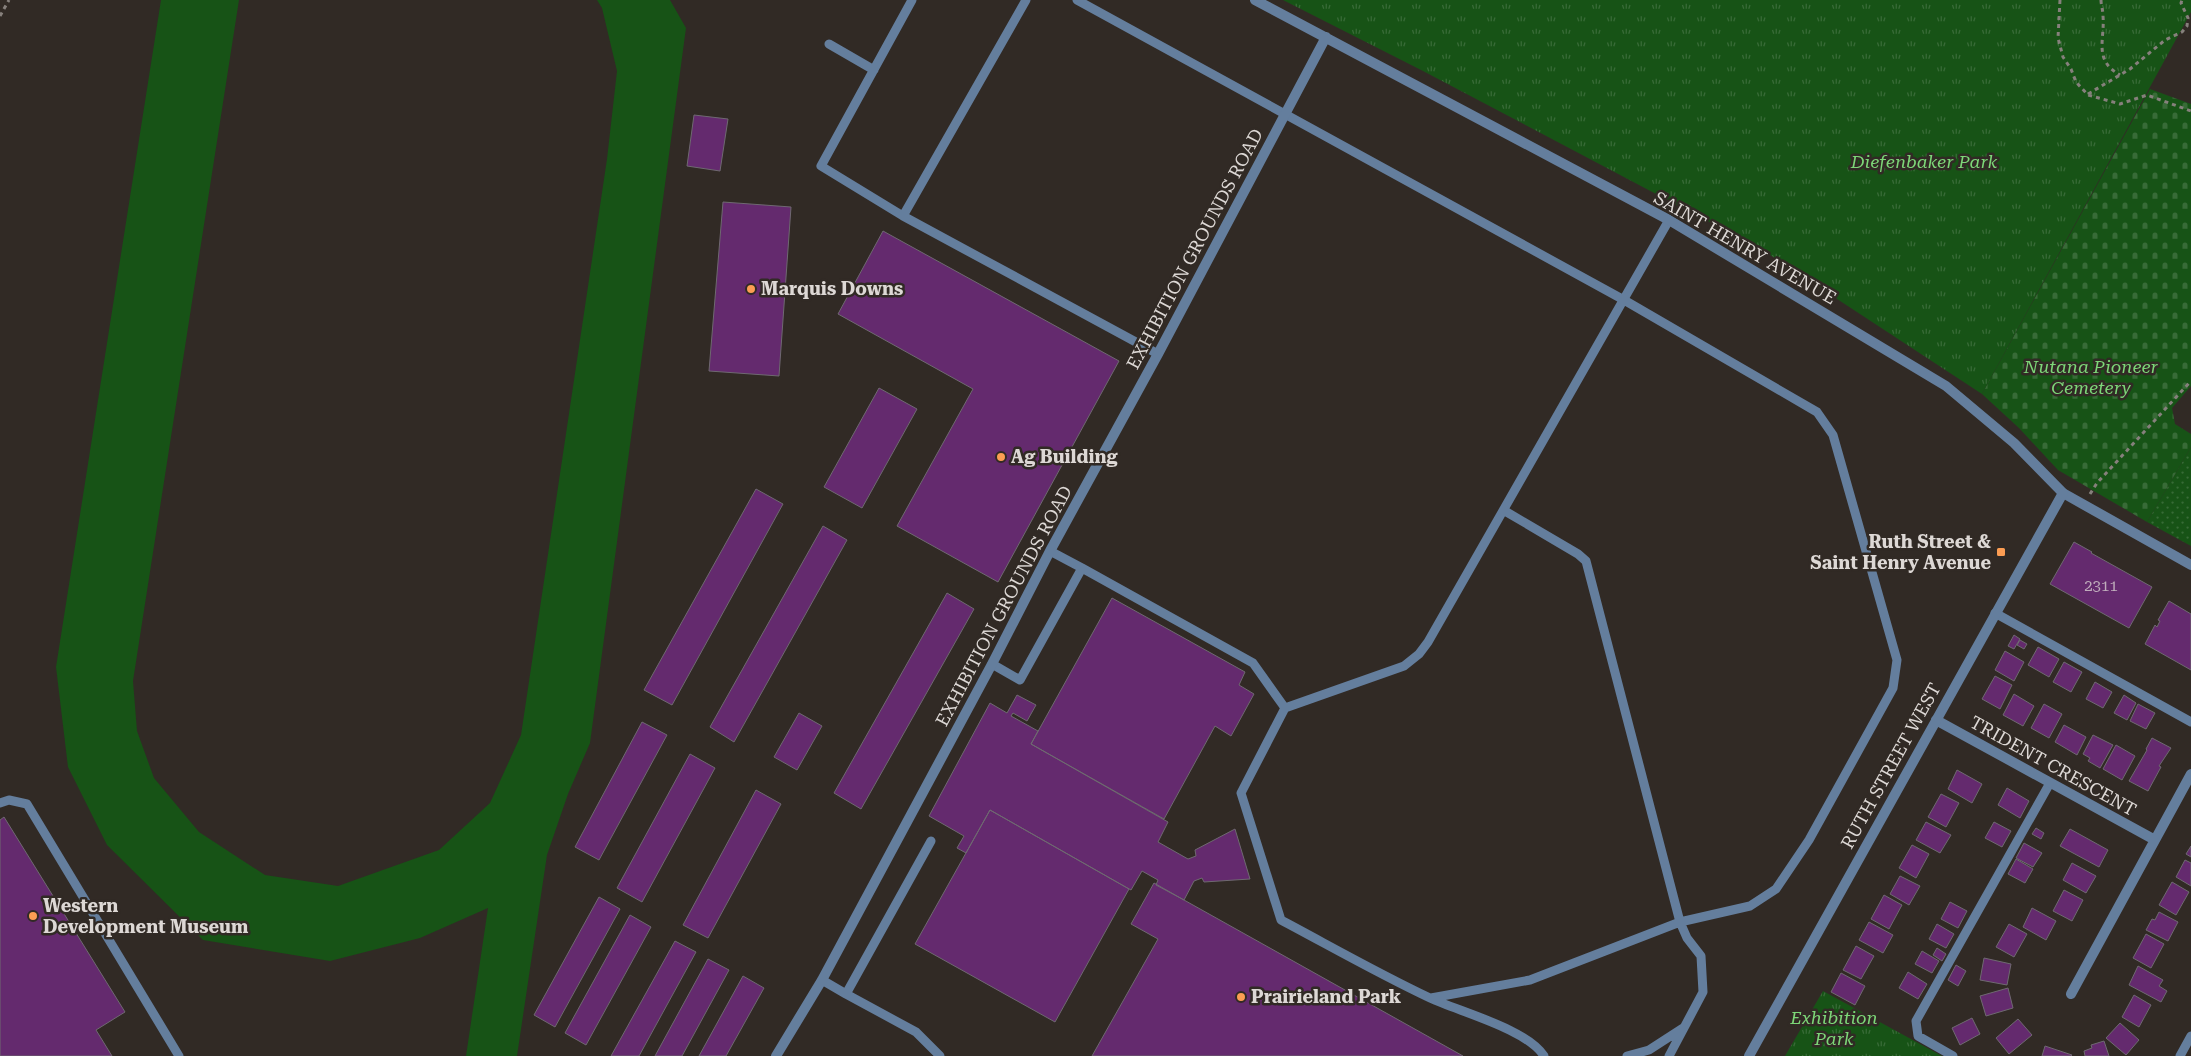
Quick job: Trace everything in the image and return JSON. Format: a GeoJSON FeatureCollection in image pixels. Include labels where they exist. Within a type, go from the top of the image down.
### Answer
{"type":"FeatureCollection","features":[{"type":"Feature","properties":{"kind":"street","name":"SAINT HENRY AVENUE"},"geometry":{"type":"LineString","coordinates":[[1255,0],[1669,220],[1946,386],[2014,443],[2063,493],[2191,565]]}},
{"type":"Feature","properties":{"kind":"street","name":"EXHIBITION GROUNDS ROAD"},"geometry":{"type":"LineString","coordinates":[[776,1056],[822,980],[1326,37]]}},
{"type":"Feature","properties":{"kind":"street","name":"RUTH STREET WEST"},"geometry":{"type":"LineString","coordinates":[[1749,1056],[2063,493]]}},
{"type":"Feature","properties":{"kind":"street","name":"TRIDENT CRESCENT"},"geometry":{"type":"LineString","coordinates":[[1936,720],[2155,840]]}},
{"type":"Feature","properties":{"kind":"street"},"geometry":{"type":"LineString","coordinates":[[2071,994],[2191,774]]}},
{"type":"Feature","properties":{"kind":"lane"},"geometry":{"type":"LineString","coordinates":[[912,0],[821,166],[903,216],[1158,354]]}},
{"type":"Feature","properties":{"kind":"lane"},"geometry":{"type":"LineString","coordinates":[[903,216],[1026,0]]}},
{"type":"Feature","properties":{"kind":"lane"},"geometry":{"type":"LineString","coordinates":[[1078,0],[1284,115],[1624,300],[1816,412],[1833,435],[1897,660],[1893,688],[1809,840],[1776,889],[1750,906],[1680,922],[1530,980],[1430,998]]}},
{"type":"Feature","properties":{"kind":"lane"},"geometry":{"type":"LineString","coordinates":[[829,44],[874,70]]}},
{"type":"Feature","properties":{"kind":"lane"},"geometry":{"type":"LineString","coordinates":[[1544,1056],[1539,1049],[1515,1034],[1430,998],[1281,920],[1241,793],[1285,708],[1404,666],[1419,654],[1428,642],[1669,220]]}},
{"type":"Feature","properties":{"kind":"lane"},"geometry":{"type":"LineString","coordinates":[[1504,511],[1578,554],[1586,561],[1680,922],[1687,938],[1701,956],[1703,992],[1669,1056]]}},
{"type":"Feature","properties":{"kind":"lane"},"geometry":{"type":"LineString","coordinates":[[1050,551],[1253,663],[1285,708]]}},
{"type":"Feature","properties":{"kind":"lane"},"geometry":{"type":"LineString","coordinates":[[992,664],[1020,680],[1082,568]]}},
{"type":"Feature","properties":{"kind":"lane"},"geometry":{"type":"LineString","coordinates":[[1995,613],[2191,722]]}},
{"type":"Feature","properties":{"kind":"lane"},"geometry":{"type":"LineString","coordinates":[[1953,1056],[1918,1036],[1916,1021],[2050,783]]}},
{"type":"Feature","properties":{"kind":"lane"},"geometry":{"type":"LineString","coordinates":[[0,803],[9,800],[27,804],[179,1056]]}},
{"type":"Feature","properties":{"kind":"lane"},"geometry":{"type":"LineString","coordinates":[[846,994],[931,841]]}},
{"type":"Feature","properties":{"kind":"lane"},"geometry":{"type":"LineString","coordinates":[[822,980],[916,1032],[940,1056]]}},
{"type":"Feature","properties":{"kind":"lane"},"geometry":{"type":"LineString","coordinates":[[1627,1056],[1649,1050],[1684,1028]]}},
{"type":"Feature","properties":{"kind":"lane"},"geometry":{"type":"LineString","coordinates":[[2180,1056],[2191,1036]]}},
{"type":"Feature","properties":{"kind":"path"},"geometry":{"type":"LineString","coordinates":[[0,16],[9,0]]}},
{"type":"Feature","properties":{"kind":"path"},"geometry":{"type":"LineString","coordinates":[[2060,0],[2058,38],[2063,58],[2072,69],[2076,82],[2088,95],[2120,104],[2147,95],[2191,111]]}},
{"type":"Feature","properties":{"kind":"path"},"geometry":{"type":"LineString","coordinates":[[2101,0],[2104,16],[2102,49],[2104,60],[2110,69],[2120,75]]}},
{"type":"Feature","properties":{"kind":"path"},"geometry":{"type":"LineString","coordinates":[[2088,95],[2142,60],[2165,40],[2182,32],[2187,26],[2188,18],[2181,3],[2182,0]]}},
{"type":"Feature","properties":{"kind":"path"},"geometry":{"type":"LineString","coordinates":[[2083,505],[2097,483],[2191,381]]}},
{"type":"Feature","properties":{"kind":"green space"},"geometry":{"type":"Polygon","coordinates":[[[161,0],[239,0],[133,681],[137,731],[154,778],[199,832],[265,875],[338,886],[439,850],[490,803],[521,735],[607,159],[617,71],[602,8],[597,0],[670,0],[686,28],[590,743],[568,794],[547,855],[517,1056],[466,1056],[488,908],[420,938],[330,961],[203,940],[107,845],[68,767],[56,667],[161,0]]]}},
{"type":"Feature","properties":{"kind":"green space","name":"Diefenbaker Park"},"geometry":{"type":"Polygon","coordinates":[[[1283,0],[2191,0],[2191,12],[1982,394],[1764,251],[1423,71],[1283,0]]]}},
{"type":"Feature","properties":{"kind":"green space","name":"Nutana Pioneer Cemetery"},"geometry":{"type":"Polygon","coordinates":[[[2150,89],[2191,104],[2191,386],[2172,408],[2175,424],[2191,434],[2191,447],[2147,522],[2058,470],[2019,428],[1982,394],[2150,89]]]}},
{"type":"Feature","properties":{"kind":"green space"},"geometry":{"type":"Polygon","coordinates":[[[2191,447],[2191,546],[2147,522],[2191,447]]]}},
{"type":"Feature","properties":{"kind":"green space","name":"Exhibition Park"},"geometry":{"type":"Polygon","coordinates":[[[1823,991],[1942,1056],[1785,1056],[1823,991]]]}},
{"type":"Feature","properties":{"kind":"building"},"geometry":{"type":"Polygon","coordinates":[[[694,115],[728,119],[720,171],[687,166],[694,115]]]}},
{"type":"Feature","properties":{"kind":"building","name":"Marquis Downs"},"geometry":{"type":"Polygon","coordinates":[[[723,202],[791,207],[779,376],[709,371],[723,202]]]}},
{"type":"Feature","properties":{"kind":"building","name":"Ag Building"},"geometry":{"type":"Polygon","coordinates":[[[883,231],[1119,361],[998,582],[897,526],[973,389],[838,314],[883,231]]]}},
{"type":"Feature","properties":{"kind":"building"},"geometry":{"type":"Polygon","coordinates":[[[879,388],[917,409],[862,508],[824,487],[879,388]]]}},
{"type":"Feature","properties":{"kind":"building"},"geometry":{"type":"Polygon","coordinates":[[[756,489],[783,504],[672,705],[644,690],[756,489]]]}},
{"type":"Feature","properties":{"kind":"building"},"geometry":{"type":"Polygon","coordinates":[[[823,526],[847,540],[734,742],[710,727],[823,526]]]}},
{"type":"Feature","properties":{"kind":"building"},"geometry":{"type":"Polygon","coordinates":[[[2074,542],[2152,587],[2129,628],[2050,584],[2074,542]]]}},
{"type":"Feature","properties":{"kind":"building"},"geometry":{"type":"Polygon","coordinates":[[[947,593],[974,609],[861,809],[834,793],[947,593]]]}},
{"type":"Feature","properties":{"kind":"building"},"geometry":{"type":"Polygon","coordinates":[[[1112,598],[1245,672],[1239,685],[1254,694],[1231,736],[1215,726],[1164,819],[1031,744],[1112,598]]]}},
{"type":"Feature","properties":{"kind":"building"},"geometry":{"type":"Polygon","coordinates":[[[2169,601],[2191,614],[2191,670],[2145,644],[2155,625],[2157,627],[2160,621],[2158,620],[2169,601]]]}},
{"type":"Feature","properties":{"kind":"building"},"geometry":{"type":"Polygon","coordinates":[[[2014,635],[2020,639],[2014,649],[2008,646],[2014,635]]]}},
{"type":"Feature","properties":{"kind":"building"},"geometry":{"type":"Polygon","coordinates":[[[2020,640],[2027,644],[2024,649],[2017,645],[2020,640]]]}},
{"type":"Feature","properties":{"kind":"building"},"geometry":{"type":"Polygon","coordinates":[[[2038,647],[2059,659],[2049,677],[2028,665],[2038,647]]]}},
{"type":"Feature","properties":{"kind":"building"},"geometry":{"type":"Polygon","coordinates":[[[2005,651],[2024,662],[2014,681],[1995,670],[2005,651]]]}},
{"type":"Feature","properties":{"kind":"building"},"geometry":{"type":"Polygon","coordinates":[[[2064,662],[2082,672],[2071,692],[2053,682],[2064,662]]]}},
{"type":"Feature","properties":{"kind":"building"},"geometry":{"type":"Polygon","coordinates":[[[1995,676],[2012,685],[2000,709],[1982,699],[1995,676]]]}},
{"type":"Feature","properties":{"kind":"building"},"geometry":{"type":"Polygon","coordinates":[[[2095,682],[2112,692],[2103,708],[2086,699],[2095,682]]]}},
{"type":"Feature","properties":{"kind":"building"},"geometry":{"type":"Polygon","coordinates":[[[2014,694],[2034,706],[2023,726],[2003,715],[2014,694]]]}},
{"type":"Feature","properties":{"kind":"building"},"geometry":{"type":"Polygon","coordinates":[[[1017,695],[1036,705],[1027,721],[1013,713],[1011,716],[1038,731],[1031,744],[1168,822],[1158,842],[1188,859],[1196,856],[1195,850],[1235,829],[1250,879],[1204,882],[1202,878],[1194,881],[1184,900],[1156,885],[1158,880],[1142,871],[1131,890],[990,810],[966,853],[957,848],[964,836],[929,816],[990,703],[1007,713],[1017,695]]]}},
{"type":"Feature","properties":{"kind":"building"},"geometry":{"type":"Polygon","coordinates":[[[2124,695],[2136,703],[2127,720],[2114,713],[2124,695]]]}},
{"type":"Feature","properties":{"kind":"building"},"geometry":{"type":"Polygon","coordinates":[[[2044,704],[2062,714],[2049,738],[2031,728],[2044,704]]]}},
{"type":"Feature","properties":{"kind":"building"},"geometry":{"type":"Polygon","coordinates":[[[2138,704],[2155,713],[2146,729],[2130,721],[2138,704]]]}},
{"type":"Feature","properties":{"kind":"building"},"geometry":{"type":"Polygon","coordinates":[[[799,713],[822,726],[797,770],[774,757],[799,713]]]}},
{"type":"Feature","properties":{"kind":"building"},"geometry":{"type":"Polygon","coordinates":[[[642,722],[667,735],[599,860],[575,847],[642,722]]]}},
{"type":"Feature","properties":{"kind":"building"},"geometry":{"type":"Polygon","coordinates":[[[2064,725],[2086,737],[2077,755],[2055,742],[2064,725]]]}},
{"type":"Feature","properties":{"kind":"building"},"geometry":{"type":"Polygon","coordinates":[[[2093,735],[2113,745],[2100,768],[2088,761],[2090,758],[2083,754],[2093,735]]]}},
{"type":"Feature","properties":{"kind":"building"},"geometry":{"type":"Polygon","coordinates":[[[2152,738],[2171,748],[2159,766],[2161,767],[2148,791],[2129,781],[2152,738]]]}},
{"type":"Feature","properties":{"kind":"building"},"geometry":{"type":"Polygon","coordinates":[[[2116,745],[2135,756],[2122,780],[2103,769],[2116,745]]]}},
{"type":"Feature","properties":{"kind":"building"},"geometry":{"type":"Polygon","coordinates":[[[690,754],[715,768],[642,902],[617,888],[690,754]]]}},
{"type":"Feature","properties":{"kind":"building"},"geometry":{"type":"Polygon","coordinates":[[[1957,770],[1982,784],[1972,803],[1948,789],[1957,770]]]}},
{"type":"Feature","properties":{"kind":"building"},"geometry":{"type":"Polygon","coordinates":[[[2007,788],[2029,801],[2020,818],[1998,805],[2007,788]]]}},
{"type":"Feature","properties":{"kind":"building"},"geometry":{"type":"Polygon","coordinates":[[[756,790],[781,804],[708,938],[683,925],[756,790]]]}},
{"type":"Feature","properties":{"kind":"building"},"geometry":{"type":"Polygon","coordinates":[[[1941,794],[1959,803],[1946,827],[1928,817],[1941,794]]]}},
{"type":"Feature","properties":{"kind":"building"},"geometry":{"type":"Polygon","coordinates":[[[990,810],[1129,889],[1055,1022],[915,944],[990,810]]]}},
{"type":"Feature","properties":{"kind":"building","name":"Western Development Museum"},"geometry":{"type":"Polygon","coordinates":[[[4,817],[125,1012],[96,1030],[112,1056],[0,1056],[0,820],[4,817]]]}},
{"type":"Feature","properties":{"kind":"building"},"geometry":{"type":"Polygon","coordinates":[[[1926,822],[1951,835],[1940,853],[1916,840],[1926,822]]]}},
{"type":"Feature","properties":{"kind":"building"},"geometry":{"type":"Polygon","coordinates":[[[1994,822],[2011,831],[2002,847],[1985,838],[1994,822]]]}},
{"type":"Feature","properties":{"kind":"building"},"geometry":{"type":"Polygon","coordinates":[[[2036,828],[2044,833],[2041,839],[2032,834],[2036,828]]]}},
{"type":"Feature","properties":{"kind":"building"},"geometry":{"type":"Polygon","coordinates":[[[2070,829],[2108,850],[2099,867],[2060,846],[2070,829]]]}},
{"type":"Feature","properties":{"kind":"building"},"geometry":{"type":"Polygon","coordinates":[[[2024,843],[2042,853],[2033,867],[2016,858],[2024,843]]]}},
{"type":"Feature","properties":{"kind":"building"},"geometry":{"type":"Polygon","coordinates":[[[1912,845],[1929,854],[1916,878],[1899,868],[1912,845]]]}},
{"type":"Feature","properties":{"kind":"building"},"geometry":{"type":"Polygon","coordinates":[[[2191,846],[2191,857],[2186,854],[2191,846]]]}},
{"type":"Feature","properties":{"kind":"building"},"geometry":{"type":"Polygon","coordinates":[[[2016,859],[2033,869],[2025,883],[2008,874],[2016,859]]]}},
{"type":"Feature","properties":{"kind":"building"},"geometry":{"type":"Polygon","coordinates":[[[2185,860],[2191,863],[2191,886],[2176,877],[2185,860]]]}},
{"type":"Feature","properties":{"kind":"building"},"geometry":{"type":"Polygon","coordinates":[[[2072,863],[2096,876],[2086,893],[2063,880],[2072,863]]]}},
{"type":"Feature","properties":{"kind":"building"},"geometry":{"type":"Polygon","coordinates":[[[1900,876],[1920,886],[1909,905],[1890,894],[1900,876]]]}},
{"type":"Feature","properties":{"kind":"building"},"geometry":{"type":"Polygon","coordinates":[[[2172,882],[2189,892],[2176,915],[2159,905],[2172,882]]]}},
{"type":"Feature","properties":{"kind":"building","name":"Prairieland Park"},"geometry":{"type":"Polygon","coordinates":[[[1154,883],[1463,1056],[1092,1056],[1158,939],[1131,924],[1154,883]]]}},
{"type":"Feature","properties":{"kind":"building"},"geometry":{"type":"Polygon","coordinates":[[[2064,890],[2083,900],[2072,921],[2053,911],[2064,890]]]}},
{"type":"Feature","properties":{"kind":"building"},"geometry":{"type":"Polygon","coordinates":[[[1884,895],[1902,905],[1889,929],[1871,919],[1884,895]]]}},
{"type":"Feature","properties":{"kind":"building"},"geometry":{"type":"Polygon","coordinates":[[[599,897],[620,909],[555,1027],[534,1015],[599,897]]]}},
{"type":"Feature","properties":{"kind":"building"},"geometry":{"type":"Polygon","coordinates":[[[1950,902],[1967,911],[1958,928],[1941,919],[1950,902]]]}},
{"type":"Feature","properties":{"kind":"building"},"geometry":{"type":"Polygon","coordinates":[[[2032,908],[2056,921],[2046,940],[2023,927],[2032,908]]]}},
{"type":"Feature","properties":{"kind":"building"},"geometry":{"type":"Polygon","coordinates":[[[2159,912],[2178,922],[2168,941],[2146,930],[2152,919],[2155,920],[2159,912]]]}},
{"type":"Feature","properties":{"kind":"building"},"geometry":{"type":"Polygon","coordinates":[[[630,915],[651,927],[586,1045],[565,1033],[630,915]]]}},
{"type":"Feature","properties":{"kind":"building"},"geometry":{"type":"Polygon","coordinates":[[[1869,922],[1893,935],[1883,953],[1859,940],[1869,922]]]}},
{"type":"Feature","properties":{"kind":"building"},"geometry":{"type":"Polygon","coordinates":[[[1937,924],[1954,934],[1946,948],[1929,939],[1937,924]]]}},
{"type":"Feature","properties":{"kind":"building"},"geometry":{"type":"Polygon","coordinates":[[[2009,924],[2027,934],[2014,957],[1996,947],[2009,924]]]}},
{"type":"Feature","properties":{"kind":"building"},"geometry":{"type":"Polygon","coordinates":[[[2146,934],[2164,944],[2151,968],[2133,958],[2146,934]]]}},
{"type":"Feature","properties":{"kind":"building"},"geometry":{"type":"Polygon","coordinates":[[[675,941],[696,952],[639,1056],[611,1056],[675,941]]]}},
{"type":"Feature","properties":{"kind":"building"},"geometry":{"type":"Polygon","coordinates":[[[1856,946],[1874,956],[1861,979],[1843,970],[1856,946]]]}},
{"type":"Feature","properties":{"kind":"building"},"geometry":{"type":"Polygon","coordinates":[[[1937,948],[1946,954],[1942,961],[1933,955],[1937,948]]]}},
{"type":"Feature","properties":{"kind":"building"},"geometry":{"type":"Polygon","coordinates":[[[1922,951],[1939,961],[1932,973],[1915,964],[1922,951]]]}},
{"type":"Feature","properties":{"kind":"building"},"geometry":{"type":"Polygon","coordinates":[[[1984,958],[2011,964],[2007,985],[1980,980],[1984,958]]]}},
{"type":"Feature","properties":{"kind":"building"},"geometry":{"type":"Polygon","coordinates":[[[708,959],[729,970],[682,1056],[655,1056],[708,959]]]}},
{"type":"Feature","properties":{"kind":"building"},"geometry":{"type":"Polygon","coordinates":[[[1956,965],[1966,971],[1958,986],[1948,980],[1956,965]]]}},
{"type":"Feature","properties":{"kind":"building"},"geometry":{"type":"Polygon","coordinates":[[[2138,966],[2163,980],[2159,986],[2167,991],[2161,1002],[2129,985],[2138,966]]]}},
{"type":"Feature","properties":{"kind":"building"},"geometry":{"type":"Polygon","coordinates":[[[1908,972],[1927,984],[1918,999],[1899,988],[1908,972]]]}},
{"type":"Feature","properties":{"kind":"building"},"geometry":{"type":"Polygon","coordinates":[[[1841,973],[1865,986],[1855,1005],[1831,992],[1841,973]]]}},
{"type":"Feature","properties":{"kind":"building"},"geometry":{"type":"Polygon","coordinates":[[[743,976],[764,988],[726,1056],[699,1056],[743,976]]]}},
{"type":"Feature","properties":{"kind":"building"},"geometry":{"type":"Polygon","coordinates":[[[2008,988],[2013,1008],[1986,1016],[1980,996],[2008,988]]]}},
{"type":"Feature","properties":{"kind":"building"},"geometry":{"type":"Polygon","coordinates":[[[2134,995],[2151,1005],[2139,1027],[2122,1017],[2134,995]]]}},
{"type":"Feature","properties":{"kind":"building"},"geometry":{"type":"Polygon","coordinates":[[[1972,1018],[1980,1034],[1960,1045],[1952,1028],[1972,1018]]]}},
{"type":"Feature","properties":{"kind":"building"},"geometry":{"type":"Polygon","coordinates":[[[2018,1019],[2032,1035],[2009,1054],[1996,1038],[2018,1019]]]}},
{"type":"Feature","properties":{"kind":"building"},"geometry":{"type":"Polygon","coordinates":[[[2120,1023],[2139,1040],[2126,1055],[2106,1038],[2120,1023]]]}},
{"type":"Feature","properties":{"kind":"building"},"geometry":{"type":"Polygon","coordinates":[[[2104,1041],[2109,1056],[2085,1056],[2084,1051],[2092,1048],[2091,1045],[2104,1041]]]}},
{"type":"Feature","properties":{"kind":"building"},"geometry":{"type":"Polygon","coordinates":[[[2045,1046],[2072,1055],[2042,1056],[2045,1046]]]}},
{"type":"Feature","properties":{"kind":"place","name":"Marquis Downs"},"geometry":{"type":"Point","coordinates":[751,289]}},
{"type":"Feature","properties":{"kind":"place","name":"Ag Building"},"geometry":{"type":"Point","coordinates":[1001,457]}},
{"type":"Feature","properties":{"kind":"place","name":"Ruth Street & Saint Henry Avenue"},"geometry":{"type":"Point","coordinates":[2001,552]}},
{"type":"Feature","properties":{"kind":"place","name":"Western Development Museum"},"geometry":{"type":"Point","coordinates":[33,916]}},
{"type":"Feature","properties":{"kind":"place","name":"Prairieland Park"},"geometry":{"type":"Point","coordinates":[1241,997]}}]}
